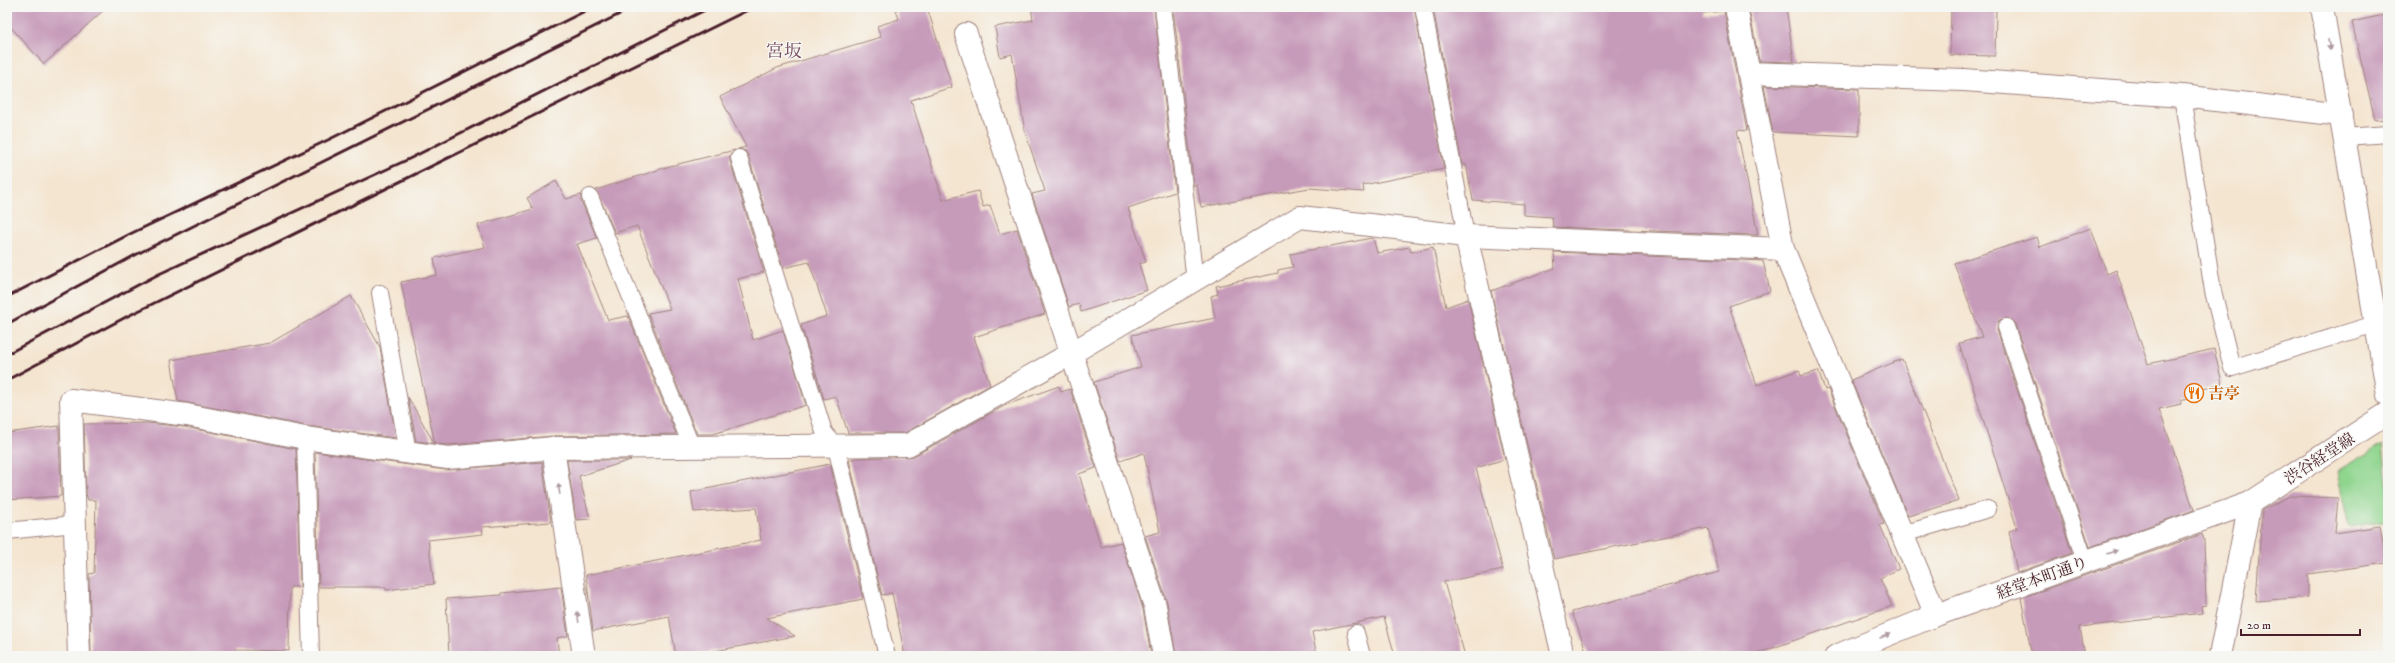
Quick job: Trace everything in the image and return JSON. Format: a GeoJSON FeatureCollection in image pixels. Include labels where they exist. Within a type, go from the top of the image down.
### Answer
{"type":"FeatureCollection","features":[{"type":"Feature","properties":{"kind":"street"},"geometry":{"type":"LineString","coordinates":[[1736,7],[1783,249],[1936,615]]}},
{"type":"Feature","properties":{"kind":"street"},"geometry":{"type":"LineString","coordinates":[[2322,7],[2388,395]]}},
{"type":"Feature","properties":{"kind":"street"},"geometry":{"type":"LineString","coordinates":[[966,34],[1154,606],[1164,656]]}},
{"type":"Feature","properties":{"kind":"street"},"geometry":{"type":"LineString","coordinates":[[1749,72],[1964,80],[2182,96],[2341,114]]}},
{"type":"Feature","properties":{"kind":"street"},"geometry":{"type":"LineString","coordinates":[[79,656],[71,400],[187,415],[305,438],[448,458],[552,448],[691,445],[836,447],[908,445],[1072,353],[1300,217],[1466,236],[1783,249]]}},
{"type":"Feature","properties":{"kind":"street"},"geometry":{"type":"LineString","coordinates":[[1466,236],[1563,656]]}},
{"type":"Feature","properties":{"kind":"street","name":"渋谷経堂線"},"geometry":{"type":"LineString","coordinates":[[2250,503],[2388,413]]}},
{"type":"Feature","properties":{"kind":"street"},"geometry":{"type":"LineString","coordinates":[[552,448],[584,656]]}},
{"type":"Feature","properties":{"kind":"street"},"geometry":{"type":"LineString","coordinates":[[2220,656],[2250,503]]}},
{"type":"Feature","properties":{"kind":"street","name":"経堂本町通り"},"geometry":{"type":"LineString","coordinates":[[1850,654],[1936,615],[2250,503]]}},
{"type":"Feature","properties":{"kind":"lane"},"geometry":{"type":"LineString","coordinates":[[1163,7],[1195,281]]}},
{"type":"Feature","properties":{"kind":"lane"},"geometry":{"type":"LineString","coordinates":[[1423,7],[1466,236]]}},
{"type":"Feature","properties":{"kind":"lane"},"geometry":{"type":"LineString","coordinates":[[2182,96],[2213,291],[2232,368],[2375,324]]}},
{"type":"Feature","properties":{"kind":"lane"},"geometry":{"type":"LineString","coordinates":[[2345,137],[2388,134]]}},
{"type":"Feature","properties":{"kind":"lane"},"geometry":{"type":"LineString","coordinates":[[739,158],[824,432],[836,447],[887,656]]}},
{"type":"Feature","properties":{"kind":"lane"},"geometry":{"type":"LineString","coordinates":[[590,197],[691,445]]}},
{"type":"Feature","properties":{"kind":"lane"},"geometry":{"type":"LineString","coordinates":[[380,293],[408,453]]}},
{"type":"Feature","properties":{"kind":"lane"},"geometry":{"type":"LineString","coordinates":[[2006,327],[2085,561]]}},
{"type":"Feature","properties":{"kind":"lane"},"geometry":{"type":"LineString","coordinates":[[305,438],[311,656]]}},
{"type":"Feature","properties":{"kind":"lane"},"geometry":{"type":"LineString","coordinates":[[1903,534],[1988,508]]}},
{"type":"Feature","properties":{"kind":"lane"},"geometry":{"type":"LineString","coordinates":[[7,531],[75,524]]}},
{"type":"Feature","properties":{"kind":"lane"},"geometry":{"type":"LineString","coordinates":[[1356,633],[1362,656]]}},
{"type":"Feature","properties":{"kind":"green space"},"geometry":{"type":"Polygon","coordinates":[[[2383,444],[2388,492],[2388,520],[2349,527],[2337,471],[2383,444]]]}},
{"type":"Feature","properties":{"kind":"building"},"geometry":{"type":"Polygon","coordinates":[[[7,7],[107,7],[44,64],[7,23],[7,7]]]}},
{"type":"Feature","properties":{"kind":"building"},"geometry":{"type":"Polygon","coordinates":[[[895,7],[927,7],[952,87],[911,100],[943,200],[978,191],[983,207],[990,205],[1000,234],[1017,229],[1045,314],[974,337],[990,385],[905,433],[848,433],[836,396],[824,399],[801,325],[827,316],[809,262],[783,268],[748,155],[745,151],[738,149],[746,147],[720,97],[777,68],[881,37],[877,26],[899,19],[895,7]]]}},
{"type":"Feature","properties":{"kind":"building"},"geometry":{"type":"Polygon","coordinates":[[[1031,7],[1154,7],[1175,192],[1128,208],[1146,262],[1139,264],[1147,290],[1081,312],[1079,304],[1069,307],[1032,194],[1045,191],[1025,132],[1012,54],[1000,57],[995,27],[1033,20],[1031,7]]]}},
{"type":"Feature","properties":{"kind":"building"},"geometry":{"type":"Polygon","coordinates":[[[1173,7],[1414,7],[1444,169],[1363,185],[1364,192],[1309,188],[1201,207],[1197,185],[1194,186],[1173,7]]]}},
{"type":"Feature","properties":{"kind":"building"},"geometry":{"type":"Polygon","coordinates":[[[1433,7],[1702,7],[1703,13],[1724,11],[1747,131],[1737,130],[1758,235],[1553,227],[1552,217],[1524,215],[1524,204],[1473,200],[1466,164],[1462,165],[1433,7]]]}},
{"type":"Feature","properties":{"kind":"building"},"geometry":{"type":"Polygon","coordinates":[[[1786,7],[1794,62],[1759,61],[1749,9],[1786,7]]]}},
{"type":"Feature","properties":{"kind":"building"},"geometry":{"type":"Polygon","coordinates":[[[1951,9],[1996,10],[1995,56],[1950,55],[1951,9]]]}},
{"type":"Feature","properties":{"kind":"building"},"geometry":{"type":"Polygon","coordinates":[[[2388,14],[2388,119],[2375,120],[2352,22],[2388,14]]]}},
{"type":"Feature","properties":{"kind":"building"},"geometry":{"type":"Polygon","coordinates":[[[1764,86],[1859,89],[1859,136],[1773,132],[1764,86]]]}},
{"type":"Feature","properties":{"kind":"building"},"geometry":{"type":"Polygon","coordinates":[[[735,150],[730,156],[730,161],[764,272],[738,279],[753,340],[783,330],[806,405],[713,434],[697,434],[648,313],[670,309],[637,226],[615,233],[596,190],[670,166],[735,150]]]}},
{"type":"Feature","properties":{"kind":"building"},"geometry":{"type":"Polygon","coordinates":[[[556,181],[566,199],[581,195],[581,201],[597,238],[577,244],[608,320],[628,316],[676,434],[553,436],[448,445],[435,444],[401,282],[437,275],[434,258],[485,247],[478,225],[533,209],[527,198],[556,181]]]}},
{"type":"Feature","properties":{"kind":"building"},"geometry":{"type":"Polygon","coordinates":[[[2091,228],[2107,274],[2116,270],[2148,364],[2214,349],[2222,383],[2200,389],[2201,395],[2180,400],[2181,404],[2159,409],[2194,510],[2090,547],[2015,324],[2008,318],[1999,320],[1997,330],[2072,553],[2017,573],[2009,531],[2017,528],[1959,343],[1982,337],[1954,263],[2037,237],[2040,247],[2091,228]]]}},
{"type":"Feature","properties":{"kind":"building"},"geometry":{"type":"Polygon","coordinates":[[[1373,238],[1377,253],[1410,247],[1411,252],[1433,247],[1446,307],[1468,299],[1505,459],[1476,468],[1503,570],[1444,582],[1465,656],[1395,656],[1384,617],[1312,632],[1317,656],[1176,656],[1167,602],[1145,536],[1160,532],[1144,453],[1120,461],[1094,382],[1141,367],[1132,335],[1215,318],[1211,296],[1218,294],[1216,286],[1278,273],[1278,270],[1293,267],[1290,254],[1373,238]]]}},
{"type":"Feature","properties":{"kind":"building"},"geometry":{"type":"Polygon","coordinates":[[[1554,252],[1763,261],[1770,291],[1729,306],[1757,385],[1799,370],[1801,376],[1818,371],[1825,390],[1828,389],[1884,524],[1880,525],[1899,569],[1880,578],[1892,606],[1750,656],[1588,656],[1572,612],[1719,572],[1708,528],[1554,559],[1491,291],[1555,268],[1554,252]]]}},
{"type":"Feature","properties":{"kind":"building"},"geometry":{"type":"Polygon","coordinates":[[[351,296],[380,347],[396,438],[307,426],[178,401],[171,360],[270,343],[351,296]]]}},
{"type":"Feature","properties":{"kind":"building"},"geometry":{"type":"Polygon","coordinates":[[[1902,359],[1959,501],[1908,516],[1851,380],[1902,359]]]}},
{"type":"Feature","properties":{"kind":"building"},"geometry":{"type":"Polygon","coordinates":[[[1059,386],[1061,392],[1070,389],[1096,468],[1079,474],[1101,547],[1121,542],[1143,609],[1151,656],[905,656],[892,593],[882,595],[849,460],[856,458],[914,456],[1006,405],[1059,386]]]}},
{"type":"Feature","properties":{"kind":"building"},"geometry":{"type":"Polygon","coordinates":[[[408,397],[434,443],[416,441],[408,397]]]}},
{"type":"Feature","properties":{"kind":"building"},"geometry":{"type":"Polygon","coordinates":[[[148,423],[185,427],[296,449],[300,587],[290,587],[289,651],[235,650],[235,656],[91,656],[89,574],[94,573],[96,500],[88,500],[86,494],[84,424],[148,423]]]}},
{"type":"Feature","properties":{"kind":"building"},"geometry":{"type":"Polygon","coordinates":[[[59,426],[61,496],[7,500],[7,433],[59,426]]]}},
{"type":"Feature","properties":{"kind":"building"},"geometry":{"type":"Polygon","coordinates":[[[315,452],[446,470],[542,462],[551,522],[482,527],[483,534],[428,540],[434,584],[386,590],[385,587],[319,587],[315,452]]]}},
{"type":"Feature","properties":{"kind":"building"},"geometry":{"type":"Polygon","coordinates":[[[567,460],[631,460],[579,476],[590,519],[576,520],[567,460]]]}},
{"type":"Feature","properties":{"kind":"building"},"geometry":{"type":"Polygon","coordinates":[[[830,464],[863,599],[767,618],[795,636],[688,656],[676,656],[669,616],[593,631],[586,575],[761,540],[756,508],[694,512],[691,492],[830,464]]]}},
{"type":"Feature","properties":{"kind":"building"},"geometry":{"type":"Polygon","coordinates":[[[2290,496],[2338,498],[2335,533],[2380,526],[2386,563],[2308,574],[2308,597],[2256,601],[2262,510],[2290,496]]]}},
{"type":"Feature","properties":{"kind":"building"},"geometry":{"type":"Polygon","coordinates":[[[2202,534],[2204,540],[2206,605],[2201,606],[2202,613],[2080,627],[2085,656],[2032,656],[2021,598],[2202,534]]]}},
{"type":"Feature","properties":{"kind":"building"},"geometry":{"type":"Polygon","coordinates":[[[561,587],[568,636],[557,638],[559,656],[449,656],[446,599],[501,595],[501,593],[561,587]]]}},
{"type":"Feature","properties":{"kind":"railway"},"geometry":{"type":"LineString","coordinates":[[7,297],[132,233],[330,139],[593,7]]}},
{"type":"Feature","properties":{"kind":"railway"},"geometry":{"type":"LineString","coordinates":[[7,324],[141,252],[634,7]]}},
{"type":"Feature","properties":{"kind":"railway"},"geometry":{"type":"LineString","coordinates":[[7,354],[159,274],[409,159],[711,7]]}},
{"type":"Feature","properties":{"kind":"railway"},"geometry":{"type":"LineString","coordinates":[[7,380],[126,317],[754,7]]}},
{"type":"Feature","properties":{"kind":"place","name":"吉亭"},"geometry":{"type":"Point","coordinates":[2194,393]}},
{"type":"Feature","properties":{"kind":"district","name":"宮坂"},"geometry":{"type":"Point","coordinates":[784,51]}}]}
